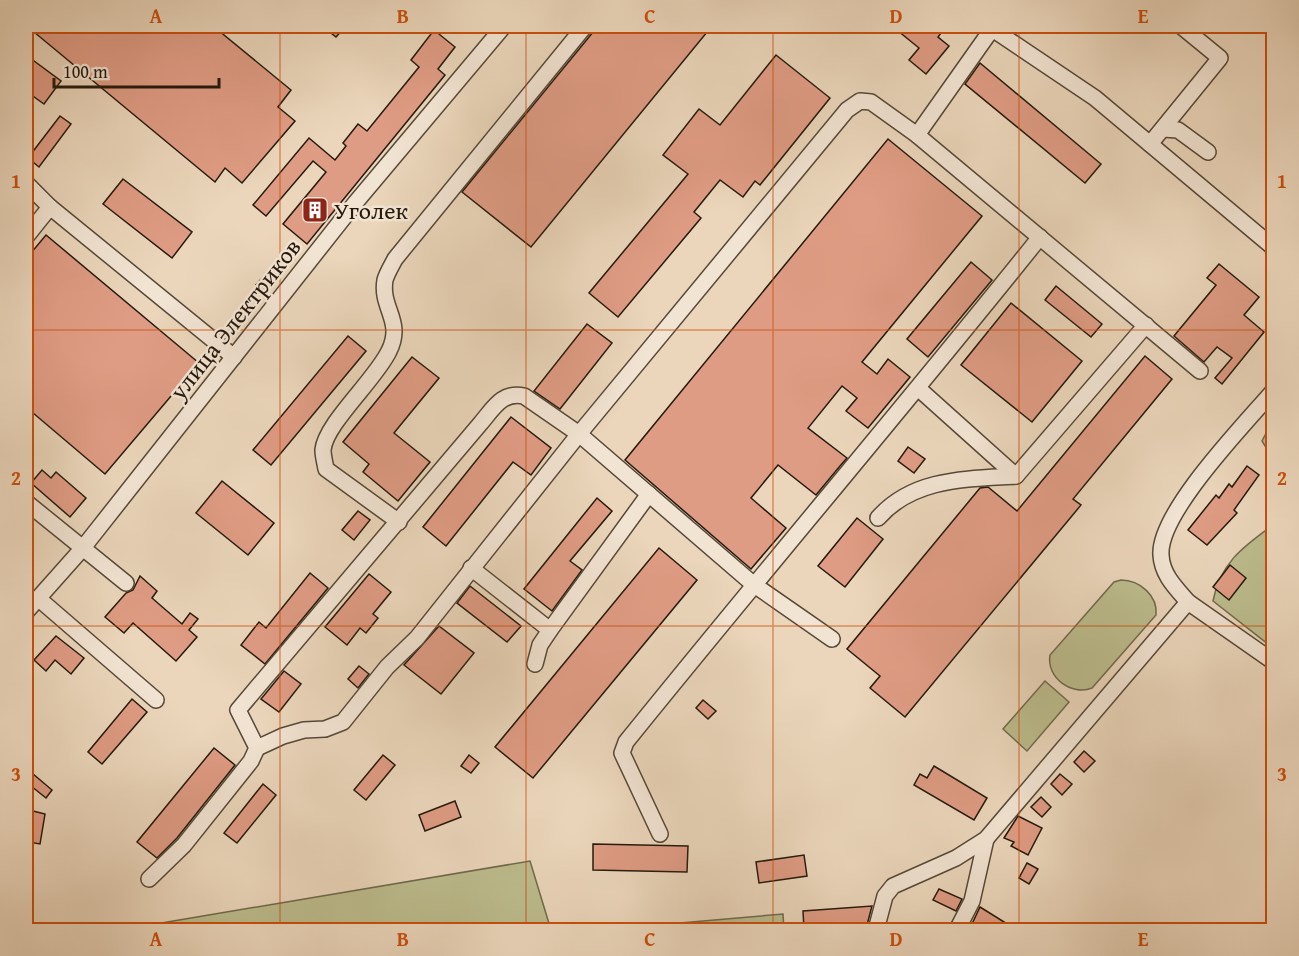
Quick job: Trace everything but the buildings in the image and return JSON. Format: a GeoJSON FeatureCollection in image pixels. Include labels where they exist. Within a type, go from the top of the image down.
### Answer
{"type":"FeatureCollection","features":[{"type":"Feature","properties":{"kind":"street","name":"улица Электриков"},"geometry":{"type":"LineString","coordinates":[[26,612],[82,549],[356,202],[504,26]]}},
{"type":"Feature","properties":{"kind":"street"},"geometry":{"type":"LineString","coordinates":[[399,522],[326,469],[323,449],[331,428],[375,373],[389,351],[396,333],[386,302],[385,279],[395,259],[585,26]]}},
{"type":"Feature","properties":{"kind":"street"},"geometry":{"type":"LineString","coordinates":[[1150,144],[1220,58],[1181,26]]}},
{"type":"Feature","properties":{"kind":"street"},"geometry":{"type":"LineString","coordinates":[[917,135],[990,27],[1095,98],[1274,248]]}},
{"type":"Feature","properties":{"kind":"street"},"geometry":{"type":"LineString","coordinates":[[149,879],[184,845],[251,761],[257,748],[284,736],[304,730],[325,729],[342,722],[387,667],[417,638],[579,434],[847,110],[860,101],[871,102],[917,135],[1200,371]]}},
{"type":"Feature","properties":{"kind":"street"},"geometry":{"type":"LineString","coordinates":[[1163,129],[1178,130],[1208,152]]}},
{"type":"Feature","properties":{"kind":"street"},"geometry":{"type":"LineString","coordinates":[[26,183],[50,207],[234,357]]}},
{"type":"Feature","properties":{"kind":"street"},"geometry":{"type":"LineString","coordinates":[[26,237],[50,207]]}},
{"type":"Feature","properties":{"kind":"street"},"geometry":{"type":"LineString","coordinates":[[660,834],[622,753],[626,742],[753,584],[919,389],[1041,237]]}},
{"type":"Feature","properties":{"kind":"street"},"geometry":{"type":"LineString","coordinates":[[878,518],[891,503],[915,490],[952,480],[1016,476],[1146,325]]}},
{"type":"Feature","properties":{"kind":"street"},"geometry":{"type":"LineString","coordinates":[[919,389],[1016,476]]}},
{"type":"Feature","properties":{"kind":"street"},"geometry":{"type":"LineString","coordinates":[[1274,390],[1184,499],[1166,527],[1161,555],[1167,578],[1188,602],[1274,662]]}},
{"type":"Feature","properties":{"kind":"street"},"geometry":{"type":"LineString","coordinates":[[257,748],[238,710],[503,398],[514,394],[524,396],[579,434],[753,584],[832,639]]}},
{"type":"Feature","properties":{"kind":"street"},"geometry":{"type":"LineString","coordinates":[[535,664],[540,645],[550,630],[649,494]]}},
{"type":"Feature","properties":{"kind":"street"},"geometry":{"type":"LineString","coordinates":[[26,502],[126,583]]}},
{"type":"Feature","properties":{"kind":"street"},"geometry":{"type":"LineString","coordinates":[[471,568],[550,630]]}},
{"type":"Feature","properties":{"kind":"street"},"geometry":{"type":"LineString","coordinates":[[39,599],[156,700]]}},
{"type":"Feature","properties":{"kind":"street"},"geometry":{"type":"LineString","coordinates":[[876,930],[885,896],[893,886],[956,858],[986,839],[1188,602]]}},
{"type":"Feature","properties":{"kind":"street"},"geometry":{"type":"LineString","coordinates":[[957,930],[972,901],[986,839]]}},
{"type":"Feature","properties":{"kind":"green space"},"geometry":{"type":"Polygon","coordinates":[[[1273,420],[1273,459],[1262,441],[1273,420]]]}},
{"type":"Feature","properties":{"kind":"green space"},"geometry":{"type":"Polygon","coordinates":[[[1273,525],[1273,648],[1213,601],[1221,576],[1234,557],[1273,525]]]}},
{"type":"Feature","properties":{"kind":"green space"},"geometry":{"type":"Polygon","coordinates":[[[1121,580],[1135,583],[1146,590],[1154,602],[1156,615],[1092,688],[1084,690],[1069,687],[1056,678],[1052,671],[1050,655],[1114,582],[1121,580]]]}},
{"type":"Feature","properties":{"kind":"green space"},"geometry":{"type":"Polygon","coordinates":[[[1045,681],[1069,702],[1027,751],[1003,729],[1045,681]]]}},
{"type":"Feature","properties":{"kind":"green space"},"geometry":{"type":"Polygon","coordinates":[[[530,861],[551,930],[120,930],[530,861]]]}},
{"type":"Feature","properties":{"kind":"green space"},"geometry":{"type":"Polygon","coordinates":[[[783,914],[784,930],[598,930],[783,914]]]}},
{"type":"Feature","properties":{"kind":"place","name":"Уголек"},"geometry":{"type":"Point","coordinates":[315,210]}}]}
